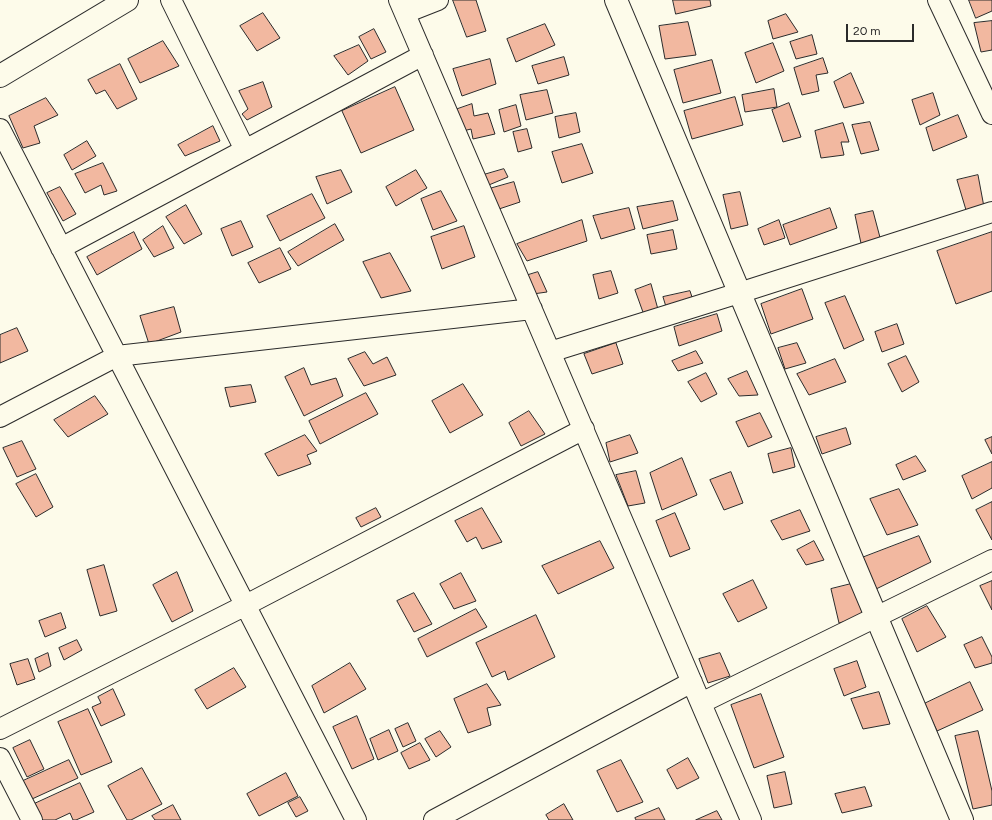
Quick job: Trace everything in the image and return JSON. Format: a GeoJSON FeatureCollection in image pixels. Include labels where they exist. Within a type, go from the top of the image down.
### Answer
{"type":"FeatureCollection","features":[{"type":"Feature","properties":{"kind":"main road"},"geometry":{"type":"LineString","coordinates":[[0,76],[128,0]]}},
{"type":"Feature","properties":{"kind":"main road"},"geometry":{"type":"LineString","coordinates":[[616,0],[962,820]]}},
{"type":"Feature","properties":{"kind":"street"},"geometry":{"type":"LineString","coordinates":[[172,0],[245,150]]}},
{"type":"Feature","properties":{"kind":"street"},"geometry":{"type":"LineString","coordinates":[[438,0],[402,7],[751,820]]}},
{"type":"Feature","properties":{"kind":"street"},"geometry":{"type":"LineString","coordinates":[[938,0],[992,114]]}},
{"type":"Feature","properties":{"kind":"street"},"geometry":{"type":"LineString","coordinates":[[61,248],[423,55]]}},
{"type":"Feature","properties":{"kind":"street"},"geometry":{"type":"LineString","coordinates":[[0,129],[356,820]]}},
{"type":"Feature","properties":{"kind":"street"},"geometry":{"type":"LineString","coordinates":[[550,352],[992,212]]}},
{"type":"Feature","properties":{"kind":"street"},"geometry":{"type":"LineString","coordinates":[[0,417],[117,356],[532,309]]}},
{"type":"Feature","properties":{"kind":"street"},"geometry":{"type":"LineString","coordinates":[[0,729],[246,605],[584,429]]}},
{"type":"Feature","properties":{"kind":"street"},"geometry":{"type":"LineString","coordinates":[[701,703],[992,560]]}},
{"type":"Feature","properties":{"kind":"street"},"geometry":{"type":"LineString","coordinates":[[434,820],[692,682]]}},
{"type":"Feature","properties":{"kind":"street"},"geometry":{"type":"LineString","coordinates":[[0,758],[32,820]]}},
{"type":"Feature","properties":{"kind":"building"},"geometry":{"type":"Polygon","coordinates":[[[453,0],[476,0],[486,31],[467,37],[453,0]]]}},
{"type":"Feature","properties":{"kind":"building"},"geometry":{"type":"Polygon","coordinates":[[[673,0],[710,0],[711,6],[676,14],[673,0]]]}},
{"type":"Feature","properties":{"kind":"building"},"geometry":{"type":"Polygon","coordinates":[[[969,0],[992,0],[992,11],[976,18],[969,0]]]}},
{"type":"Feature","properties":{"kind":"building"},"geometry":{"type":"Polygon","coordinates":[[[263,13],[280,38],[257,51],[240,26],[263,13]]]}},
{"type":"Feature","properties":{"kind":"building"},"geometry":{"type":"Polygon","coordinates":[[[786,14],[798,32],[773,39],[768,21],[786,14]]]}},
{"type":"Feature","properties":{"kind":"building"},"geometry":{"type":"Polygon","coordinates":[[[992,21],[992,50],[981,52],[974,23],[992,21]]]}},
{"type":"Feature","properties":{"kind":"building"},"geometry":{"type":"Polygon","coordinates":[[[688,22],[696,55],[665,59],[659,26],[688,22]]]}},
{"type":"Feature","properties":{"kind":"building"},"geometry":{"type":"Polygon","coordinates":[[[545,24],[555,45],[516,62],[507,39],[545,24]]]}},
{"type":"Feature","properties":{"kind":"building"},"geometry":{"type":"Polygon","coordinates":[[[374,29],[386,52],[371,59],[359,37],[374,29]]]}},
{"type":"Feature","properties":{"kind":"building"},"geometry":{"type":"Polygon","coordinates":[[[812,35],[817,54],[796,59],[790,42],[812,35]]]}},
{"type":"Feature","properties":{"kind":"building"},"geometry":{"type":"Polygon","coordinates":[[[163,41],[179,66],[140,83],[128,59],[163,41]]]}},
{"type":"Feature","properties":{"kind":"building"},"geometry":{"type":"Polygon","coordinates":[[[773,43],[784,71],[756,83],[745,53],[773,43]]]}},
{"type":"Feature","properties":{"kind":"building"},"geometry":{"type":"Polygon","coordinates":[[[359,45],[368,61],[348,75],[334,56],[359,45]]]}},
{"type":"Feature","properties":{"kind":"building"},"geometry":{"type":"Polygon","coordinates":[[[564,57],[569,75],[538,84],[532,66],[564,57]]]}},
{"type":"Feature","properties":{"kind":"building"},"geometry":{"type":"Polygon","coordinates":[[[823,58],[828,73],[816,75],[819,91],[802,95],[794,68],[823,58]]]}},
{"type":"Feature","properties":{"kind":"building"},"geometry":{"type":"Polygon","coordinates":[[[490,59],[496,84],[462,96],[453,69],[490,59]]]}},
{"type":"Feature","properties":{"kind":"building"},"geometry":{"type":"Polygon","coordinates":[[[712,60],[721,93],[683,103],[674,70],[712,60]]]}},
{"type":"Feature","properties":{"kind":"building"},"geometry":{"type":"Polygon","coordinates":[[[120,64],[137,99],[117,109],[105,90],[96,94],[88,80],[120,64]]]}},
{"type":"Feature","properties":{"kind":"building"},"geometry":{"type":"Polygon","coordinates":[[[851,73],[864,103],[844,108],[834,82],[851,73]]]}},
{"type":"Feature","properties":{"kind":"building"},"geometry":{"type":"Polygon","coordinates":[[[263,82],[272,107],[247,120],[242,114],[248,109],[239,91],[263,82]]]}},
{"type":"Feature","properties":{"kind":"building"},"geometry":{"type":"Polygon","coordinates":[[[395,87],[414,130],[361,153],[342,111],[395,87]]]}},
{"type":"Feature","properties":{"kind":"building"},"geometry":{"type":"Polygon","coordinates":[[[774,89],[777,107],[745,112],[742,95],[774,89]]]}},
{"type":"Feature","properties":{"kind":"building"},"geometry":{"type":"Polygon","coordinates":[[[547,90],[553,113],[526,120],[520,95],[547,90]]]}},
{"type":"Feature","properties":{"kind":"building"},"geometry":{"type":"Polygon","coordinates":[[[933,93],[940,115],[920,125],[912,100],[933,93]]]}},
{"type":"Feature","properties":{"kind":"building"},"geometry":{"type":"Polygon","coordinates":[[[735,97],[743,125],[692,139],[684,111],[735,97]]]}},
{"type":"Feature","properties":{"kind":"building"},"geometry":{"type":"Polygon","coordinates":[[[46,98],[58,115],[34,126],[40,143],[23,148],[9,116],[46,98]]]}},
{"type":"Feature","properties":{"kind":"building"},"geometry":{"type":"Polygon","coordinates":[[[789,103],[801,137],[783,142],[772,110],[789,103]]]}},
{"type":"Feature","properties":{"kind":"building"},"geometry":{"type":"Polygon","coordinates":[[[472,104],[474,116],[488,113],[495,134],[473,139],[471,129],[459,132],[452,111],[472,104]]]}},
{"type":"Feature","properties":{"kind":"building"},"geometry":{"type":"Polygon","coordinates":[[[516,105],[521,126],[504,132],[499,110],[516,105]]]}},
{"type":"Feature","properties":{"kind":"building"},"geometry":{"type":"Polygon","coordinates":[[[576,113],[580,132],[559,138],[555,117],[576,113]]]}},
{"type":"Feature","properties":{"kind":"building"},"geometry":{"type":"Polygon","coordinates":[[[958,115],[967,137],[933,151],[926,128],[958,115]]]}},
{"type":"Feature","properties":{"kind":"building"},"geometry":{"type":"Polygon","coordinates":[[[870,122],[879,150],[861,154],[852,125],[870,122]]]}},
{"type":"Feature","properties":{"kind":"building"},"geometry":{"type":"Polygon","coordinates":[[[843,123],[849,142],[841,142],[844,155],[821,158],[815,131],[843,123]]]}},
{"type":"Feature","properties":{"kind":"building"},"geometry":{"type":"Polygon","coordinates":[[[213,126],[220,141],[185,156],[178,145],[213,126]]]}},
{"type":"Feature","properties":{"kind":"building"},"geometry":{"type":"Polygon","coordinates":[[[527,129],[532,148],[518,152],[513,132],[527,129]]]}},
{"type":"Feature","properties":{"kind":"building"},"geometry":{"type":"Polygon","coordinates":[[[87,141],[96,156],[72,170],[64,155],[87,141]]]}},
{"type":"Feature","properties":{"kind":"building"},"geometry":{"type":"Polygon","coordinates":[[[582,144],[593,173],[562,183],[552,152],[582,144]]]}},
{"type":"Feature","properties":{"kind":"building"},"geometry":{"type":"Polygon","coordinates":[[[103,163],[117,191],[104,195],[101,185],[85,193],[75,174],[103,163]]]}},
{"type":"Feature","properties":{"kind":"building"},"geometry":{"type":"Polygon","coordinates":[[[504,169],[508,177],[484,187],[480,176],[504,169]]]}},
{"type":"Feature","properties":{"kind":"building"},"geometry":{"type":"Polygon","coordinates":[[[341,170],[352,192],[327,204],[316,177],[341,170]]]}},
{"type":"Feature","properties":{"kind":"building"},"geometry":{"type":"Polygon","coordinates":[[[416,170],[427,188],[396,206],[386,187],[416,170]]]}},
{"type":"Feature","properties":{"kind":"building"},"geometry":{"type":"Polygon","coordinates":[[[978,175],[984,207],[966,210],[957,180],[978,175]]]}},
{"type":"Feature","properties":{"kind":"building"},"geometry":{"type":"Polygon","coordinates":[[[514,182],[520,202],[496,210],[489,189],[514,182]]]}},
{"type":"Feature","properties":{"kind":"building"},"geometry":{"type":"Polygon","coordinates":[[[60,187],[76,214],[63,221],[47,193],[60,187]]]}},
{"type":"Feature","properties":{"kind":"building"},"geometry":{"type":"Polygon","coordinates":[[[441,191],[457,221],[433,230],[421,199],[441,191]]]}},
{"type":"Feature","properties":{"kind":"building"},"geometry":{"type":"Polygon","coordinates":[[[740,192],[748,225],[731,229],[723,195],[740,192]]]}},
{"type":"Feature","properties":{"kind":"building"},"geometry":{"type":"Polygon","coordinates":[[[312,194],[325,218],[280,241],[267,216],[312,194]]]}},
{"type":"Feature","properties":{"kind":"building"},"geometry":{"type":"Polygon","coordinates":[[[673,201],[678,220],[643,229],[637,207],[673,201]]]}},
{"type":"Feature","properties":{"kind":"building"},"geometry":{"type":"Polygon","coordinates":[[[186,205],[202,234],[184,244],[166,217],[186,205]]]}},
{"type":"Feature","properties":{"kind":"building"},"geometry":{"type":"Polygon","coordinates":[[[629,208],[635,229],[601,239],[593,216],[629,208]]]}},
{"type":"Feature","properties":{"kind":"building"},"geometry":{"type":"Polygon","coordinates":[[[830,208],[837,228],[790,245],[783,225],[830,208]]]}},
{"type":"Feature","properties":{"kind":"building"},"geometry":{"type":"Polygon","coordinates":[[[873,211],[882,245],[862,248],[855,215],[873,211]]]}},
{"type":"Feature","properties":{"kind":"building"},"geometry":{"type":"Polygon","coordinates":[[[582,220],[587,241],[527,261],[517,244],[582,220]]]}},
{"type":"Feature","properties":{"kind":"building"},"geometry":{"type":"Polygon","coordinates":[[[779,220],[785,238],[764,245],[758,229],[779,220]]]}},
{"type":"Feature","properties":{"kind":"building"},"geometry":{"type":"Polygon","coordinates":[[[241,221],[253,247],[232,256],[221,229],[241,221]]]}},
{"type":"Feature","properties":{"kind":"building"},"geometry":{"type":"Polygon","coordinates":[[[335,224],[344,240],[298,266],[288,252],[335,224]]]}},
{"type":"Feature","properties":{"kind":"building"},"geometry":{"type":"Polygon","coordinates":[[[163,226],[174,248],[154,257],[143,240],[163,226]]]}},
{"type":"Feature","properties":{"kind":"building"},"geometry":{"type":"Polygon","coordinates":[[[464,226],[475,257],[442,269],[431,237],[464,226]]]}},
{"type":"Feature","properties":{"kind":"building"},"geometry":{"type":"Polygon","coordinates":[[[673,230],[677,249],[651,254],[647,235],[673,230]]]}},
{"type":"Feature","properties":{"kind":"building"},"geometry":{"type":"Polygon","coordinates":[[[134,232],[142,249],[97,275],[87,257],[134,232]]]}},
{"type":"Feature","properties":{"kind":"building"},"geometry":{"type":"Polygon","coordinates":[[[992,232],[992,291],[956,304],[937,251],[992,232]]]}},
{"type":"Feature","properties":{"kind":"building"},"geometry":{"type":"Polygon","coordinates":[[[280,248],[291,269],[259,283],[248,263],[280,248]]]}},
{"type":"Feature","properties":{"kind":"building"},"geometry":{"type":"Polygon","coordinates":[[[390,253],[411,291],[381,298],[363,262],[390,253]]]}},
{"type":"Feature","properties":{"kind":"building"},"geometry":{"type":"Polygon","coordinates":[[[611,271],[618,293],[599,299],[593,275],[611,271]]]}},
{"type":"Feature","properties":{"kind":"building"},"geometry":{"type":"Polygon","coordinates":[[[538,272],[547,292],[533,294],[525,276],[538,272]]]}},
{"type":"Feature","properties":{"kind":"building"},"geometry":{"type":"Polygon","coordinates":[[[651,284],[659,313],[644,315],[635,290],[651,284]]]}},
{"type":"Feature","properties":{"kind":"building"},"geometry":{"type":"Polygon","coordinates":[[[802,289],[813,319],[771,334],[761,304],[802,289]]]}},
{"type":"Feature","properties":{"kind":"building"},"geometry":{"type":"Polygon","coordinates":[[[690,291],[695,306],[667,310],[663,297],[690,291]]]}},
{"type":"Feature","properties":{"kind":"building"},"geometry":{"type":"Polygon","coordinates":[[[845,296],[864,340],[844,349],[825,303],[845,296]]]}},
{"type":"Feature","properties":{"kind":"building"},"geometry":{"type":"Polygon","coordinates":[[[174,307],[181,332],[149,344],[140,316],[174,307]]]}},
{"type":"Feature","properties":{"kind":"building"},"geometry":{"type":"Polygon","coordinates":[[[717,314],[722,331],[679,346],[674,327],[717,314]]]}},
{"type":"Feature","properties":{"kind":"building"},"geometry":{"type":"Polygon","coordinates":[[[897,324],[904,344],[882,352],[875,332],[897,324]]]}},
{"type":"Feature","properties":{"kind":"building"},"geometry":{"type":"Polygon","coordinates":[[[17,328],[28,351],[0,363],[0,335],[17,328]]]}},
{"type":"Feature","properties":{"kind":"building"},"geometry":{"type":"Polygon","coordinates":[[[616,343],[623,364],[592,374],[584,354],[616,343]]]}},
{"type":"Feature","properties":{"kind":"building"},"geometry":{"type":"Polygon","coordinates":[[[797,343],[806,363],[785,369],[778,348],[797,343]]]}},
{"type":"Feature","properties":{"kind":"building"},"geometry":{"type":"Polygon","coordinates":[[[696,351],[703,363],[678,371],[672,361],[696,351]]]}},
{"type":"Feature","properties":{"kind":"building"},"geometry":{"type":"Polygon","coordinates":[[[365,352],[373,364],[387,357],[396,375],[364,386],[348,359],[365,352]]]}},
{"type":"Feature","properties":{"kind":"building"},"geometry":{"type":"Polygon","coordinates":[[[906,356],[919,382],[902,392],[888,364],[906,356]]]}},
{"type":"Feature","properties":{"kind":"building"},"geometry":{"type":"Polygon","coordinates":[[[835,359],[846,382],[809,395],[797,374],[835,359]]]}},
{"type":"Feature","properties":{"kind":"building"},"geometry":{"type":"Polygon","coordinates":[[[304,368],[311,385],[336,378],[343,396],[304,416],[285,377],[304,368]]]}},
{"type":"Feature","properties":{"kind":"building"},"geometry":{"type":"Polygon","coordinates":[[[747,371],[758,395],[739,396],[728,379],[747,371]]]}},
{"type":"Feature","properties":{"kind":"building"},"geometry":{"type":"Polygon","coordinates":[[[706,373],[717,394],[701,402],[688,382],[706,373]]]}},
{"type":"Feature","properties":{"kind":"building"},"geometry":{"type":"Polygon","coordinates":[[[463,384],[483,415],[450,433],[432,401],[463,384]]]}},
{"type":"Feature","properties":{"kind":"building"},"geometry":{"type":"Polygon","coordinates":[[[251,385],[256,402],[230,407],[225,388],[251,385]]]}},
{"type":"Feature","properties":{"kind":"building"},"geometry":{"type":"Polygon","coordinates":[[[366,393],[378,414],[320,444],[309,421],[366,393]]]}},
{"type":"Feature","properties":{"kind":"building"},"geometry":{"type":"Polygon","coordinates":[[[95,396],[108,414],[68,437],[54,420],[95,396]]]}},
{"type":"Feature","properties":{"kind":"building"},"geometry":{"type":"Polygon","coordinates":[[[529,411],[545,434],[521,446],[509,423],[529,411]]]}},
{"type":"Feature","properties":{"kind":"building"},"geometry":{"type":"Polygon","coordinates":[[[760,413],[772,437],[748,447],[736,422],[760,413]]]}},
{"type":"Feature","properties":{"kind":"building"},"geometry":{"type":"Polygon","coordinates":[[[846,428],[851,444],[822,454],[816,437],[846,428]]]}},
{"type":"Feature","properties":{"kind":"building"},"geometry":{"type":"Polygon","coordinates":[[[305,435],[317,451],[307,455],[311,464],[278,476],[265,454],[305,435]]]}},
{"type":"Feature","properties":{"kind":"building"},"geometry":{"type":"Polygon","coordinates":[[[630,435],[638,453],[610,462],[606,443],[630,435]]]}},
{"type":"Feature","properties":{"kind":"building"},"geometry":{"type":"Polygon","coordinates":[[[992,437],[992,454],[985,440],[992,437]]]}},
{"type":"Feature","properties":{"kind":"building"},"geometry":{"type":"Polygon","coordinates":[[[22,441],[36,469],[17,477],[3,448],[22,441]]]}},
{"type":"Feature","properties":{"kind":"building"},"geometry":{"type":"Polygon","coordinates":[[[791,448],[795,467],[773,473],[768,454],[791,448]]]}},
{"type":"Feature","properties":{"kind":"building"},"geometry":{"type":"Polygon","coordinates":[[[916,456],[926,471],[903,480],[896,465],[916,456]]]}},
{"type":"Feature","properties":{"kind":"building"},"geometry":{"type":"Polygon","coordinates":[[[682,458],[697,495],[662,510],[650,473],[682,458]]]}},
{"type":"Feature","properties":{"kind":"building"},"geometry":{"type":"Polygon","coordinates":[[[992,462],[992,488],[972,499],[962,476],[992,462]]]}},
{"type":"Feature","properties":{"kind":"building"},"geometry":{"type":"Polygon","coordinates":[[[636,471],[645,503],[628,506],[616,475],[636,471]]]}},
{"type":"Feature","properties":{"kind":"building"},"geometry":{"type":"Polygon","coordinates":[[[731,472],[743,503],[724,510],[710,480],[731,472]]]}},
{"type":"Feature","properties":{"kind":"building"},"geometry":{"type":"Polygon","coordinates":[[[36,474],[53,507],[36,517],[16,484],[36,474]]]}},
{"type":"Feature","properties":{"kind":"building"},"geometry":{"type":"Polygon","coordinates":[[[899,489],[918,525],[887,535],[870,499],[899,489]]]}},
{"type":"Feature","properties":{"kind":"building"},"geometry":{"type":"Polygon","coordinates":[[[992,502],[992,540],[976,510],[992,502]]]}},
{"type":"Feature","properties":{"kind":"building"},"geometry":{"type":"Polygon","coordinates":[[[376,508],[381,517],[361,527],[356,518],[376,508]]]}},
{"type":"Feature","properties":{"kind":"building"},"geometry":{"type":"Polygon","coordinates":[[[482,508],[502,542],[482,549],[476,537],[467,542],[455,521],[482,508]]]}},
{"type":"Feature","properties":{"kind":"building"},"geometry":{"type":"Polygon","coordinates":[[[800,510],[810,531],[782,540],[771,521],[800,510]]]}},
{"type":"Feature","properties":{"kind":"building"},"geometry":{"type":"Polygon","coordinates":[[[675,513],[690,549],[670,557],[656,521],[675,513]]]}},
{"type":"Feature","properties":{"kind":"building"},"geometry":{"type":"Polygon","coordinates":[[[919,536],[931,562],[872,591],[859,559],[919,536]]]}},
{"type":"Feature","properties":{"kind":"building"},"geometry":{"type":"Polygon","coordinates":[[[600,541],[614,568],[558,594],[542,566],[600,541]]]}},
{"type":"Feature","properties":{"kind":"building"},"geometry":{"type":"Polygon","coordinates":[[[814,541],[824,560],[806,565],[797,550],[814,541]]]}},
{"type":"Feature","properties":{"kind":"building"},"geometry":{"type":"Polygon","coordinates":[[[104,565],[117,611],[100,616],[87,570],[104,565]]]}},
{"type":"Feature","properties":{"kind":"building"},"geometry":{"type":"Polygon","coordinates":[[[177,572],[193,611],[172,622],[153,585],[177,572]]]}},
{"type":"Feature","properties":{"kind":"building"},"geometry":{"type":"Polygon","coordinates":[[[461,573],[476,601],[454,609],[440,584],[461,573]]]}},
{"type":"Feature","properties":{"kind":"building"},"geometry":{"type":"Polygon","coordinates":[[[753,580],[767,608],[738,622],[723,594],[753,580]]]}},
{"type":"Feature","properties":{"kind":"building"},"geometry":{"type":"Polygon","coordinates":[[[992,581],[992,610],[980,586],[992,581]]]}},
{"type":"Feature","properties":{"kind":"building"},"geometry":{"type":"Polygon","coordinates":[[[855,583],[863,617],[839,623],[831,589],[855,583]]]}},
{"type":"Feature","properties":{"kind":"building"},"geometry":{"type":"Polygon","coordinates":[[[414,593],[432,624],[414,632],[397,601],[414,593]]]}},
{"type":"Feature","properties":{"kind":"building"},"geometry":{"type":"Polygon","coordinates":[[[927,606],[946,637],[917,652],[902,619],[927,606]]]}},
{"type":"Feature","properties":{"kind":"building"},"geometry":{"type":"Polygon","coordinates":[[[476,609],[487,627],[427,657],[418,639],[476,609]]]}},
{"type":"Feature","properties":{"kind":"building"},"geometry":{"type":"Polygon","coordinates":[[[61,613],[66,628],[45,637],[39,621],[61,613]]]}},
{"type":"Feature","properties":{"kind":"building"},"geometry":{"type":"Polygon","coordinates":[[[536,615],[555,657],[508,680],[505,671],[492,677],[476,643],[536,615]]]}},
{"type":"Feature","properties":{"kind":"building"},"geometry":{"type":"Polygon","coordinates":[[[982,637],[992,657],[992,663],[975,668],[964,645],[982,637]]]}},
{"type":"Feature","properties":{"kind":"building"},"geometry":{"type":"Polygon","coordinates":[[[77,640],[82,650],[64,660],[59,648],[77,640]]]}},
{"type":"Feature","properties":{"kind":"building"},"geometry":{"type":"Polygon","coordinates":[[[48,653],[51,666],[39,672],[35,659],[48,653]]]}},
{"type":"Feature","properties":{"kind":"building"},"geometry":{"type":"Polygon","coordinates":[[[720,653],[730,676],[708,683],[699,659],[720,653]]]}},
{"type":"Feature","properties":{"kind":"building"},"geometry":{"type":"Polygon","coordinates":[[[28,659],[35,679],[17,685],[10,664],[28,659]]]}},
{"type":"Feature","properties":{"kind":"building"},"geometry":{"type":"Polygon","coordinates":[[[857,661],[866,687],[844,696],[834,669],[857,661]]]}},
{"type":"Feature","properties":{"kind":"building"},"geometry":{"type":"Polygon","coordinates":[[[350,663],[366,689],[324,713],[312,686],[350,663]]]}},
{"type":"Feature","properties":{"kind":"building"},"geometry":{"type":"Polygon","coordinates":[[[234,668],[246,687],[207,709],[195,690],[234,668]]]}},
{"type":"Feature","properties":{"kind":"building"},"geometry":{"type":"Polygon","coordinates":[[[970,682],[983,710],[937,731],[924,704],[970,682]]]}},
{"type":"Feature","properties":{"kind":"building"},"geometry":{"type":"Polygon","coordinates":[[[487,684],[501,705],[487,708],[491,725],[468,733],[454,699],[487,684]]]}},
{"type":"Feature","properties":{"kind":"building"},"geometry":{"type":"Polygon","coordinates":[[[113,689],[125,715],[101,726],[92,707],[101,703],[98,697],[113,689]]]}},
{"type":"Feature","properties":{"kind":"building"},"geometry":{"type":"Polygon","coordinates":[[[879,692],[890,724],[863,729],[851,699],[879,692]]]}},
{"type":"Feature","properties":{"kind":"building"},"geometry":{"type":"Polygon","coordinates":[[[761,694],[784,757],[754,768],[731,705],[761,694]]]}},
{"type":"Feature","properties":{"kind":"building"},"geometry":{"type":"Polygon","coordinates":[[[88,709],[112,762],[81,775],[58,722],[88,709]]]}},
{"type":"Feature","properties":{"kind":"building"},"geometry":{"type":"Polygon","coordinates":[[[357,716],[374,759],[352,769],[333,727],[357,716]]]}},
{"type":"Feature","properties":{"kind":"building"},"geometry":{"type":"Polygon","coordinates":[[[408,723],[416,741],[403,747],[395,729],[408,723]]]}},
{"type":"Feature","properties":{"kind":"building"},"geometry":{"type":"Polygon","coordinates":[[[389,730],[398,751],[378,760],[370,739],[389,730]]]}},
{"type":"Feature","properties":{"kind":"building"},"geometry":{"type":"Polygon","coordinates":[[[440,731],[451,747],[436,757],[425,739],[440,731]]]}},
{"type":"Feature","properties":{"kind":"building"},"geometry":{"type":"Polygon","coordinates":[[[978,731],[992,791],[992,805],[973,809],[955,736],[978,731]]]}},
{"type":"Feature","properties":{"kind":"building"},"geometry":{"type":"Polygon","coordinates":[[[30,740],[44,769],[27,777],[13,748],[30,740]]]}},
{"type":"Feature","properties":{"kind":"building"},"geometry":{"type":"Polygon","coordinates":[[[420,743],[430,760],[409,769],[401,753],[420,743]]]}},
{"type":"Feature","properties":{"kind":"building"},"geometry":{"type":"Polygon","coordinates":[[[688,758],[699,778],[677,789],[667,770],[688,758]]]}},
{"type":"Feature","properties":{"kind":"building"},"geometry":{"type":"Polygon","coordinates":[[[69,760],[78,778],[32,799],[23,781],[69,760]]]}},
{"type":"Feature","properties":{"kind":"building"},"geometry":{"type":"Polygon","coordinates":[[[621,760],[643,802],[617,812],[597,771],[621,760]]]}},
{"type":"Feature","properties":{"kind":"building"},"geometry":{"type":"Polygon","coordinates":[[[142,768],[162,804],[131,820],[127,820],[108,786],[142,768]]]}},
{"type":"Feature","properties":{"kind":"building"},"geometry":{"type":"Polygon","coordinates":[[[785,772],[792,804],[774,808],[767,776],[785,772]]]}},
{"type":"Feature","properties":{"kind":"building"},"geometry":{"type":"Polygon","coordinates":[[[286,773],[298,796],[259,816],[247,794],[286,773]]]}},
{"type":"Feature","properties":{"kind":"building"},"geometry":{"type":"Polygon","coordinates":[[[80,783],[94,812],[76,820],[73,820],[70,813],[55,820],[39,820],[32,805],[80,783]]]}},
{"type":"Feature","properties":{"kind":"building"},"geometry":{"type":"Polygon","coordinates":[[[865,787],[872,806],[842,813],[835,794],[865,787]]]}},
{"type":"Feature","properties":{"kind":"building"},"geometry":{"type":"Polygon","coordinates":[[[300,797],[308,811],[296,817],[288,803],[300,797]]]}},
{"type":"Feature","properties":{"kind":"building"},"geometry":{"type":"Polygon","coordinates":[[[564,804],[573,820],[549,820],[546,815],[564,804]]]}},
{"type":"Feature","properties":{"kind":"building"},"geometry":{"type":"Polygon","coordinates":[[[173,805],[181,820],[155,820],[152,816],[173,805]]]}},
{"type":"Feature","properties":{"kind":"building"},"geometry":{"type":"Polygon","coordinates":[[[659,808],[665,820],[636,820],[635,818],[659,808]]]}},
{"type":"Feature","properties":{"kind":"building"},"geometry":{"type":"Polygon","coordinates":[[[717,811],[722,820],[696,820],[717,811]]]}}]}
